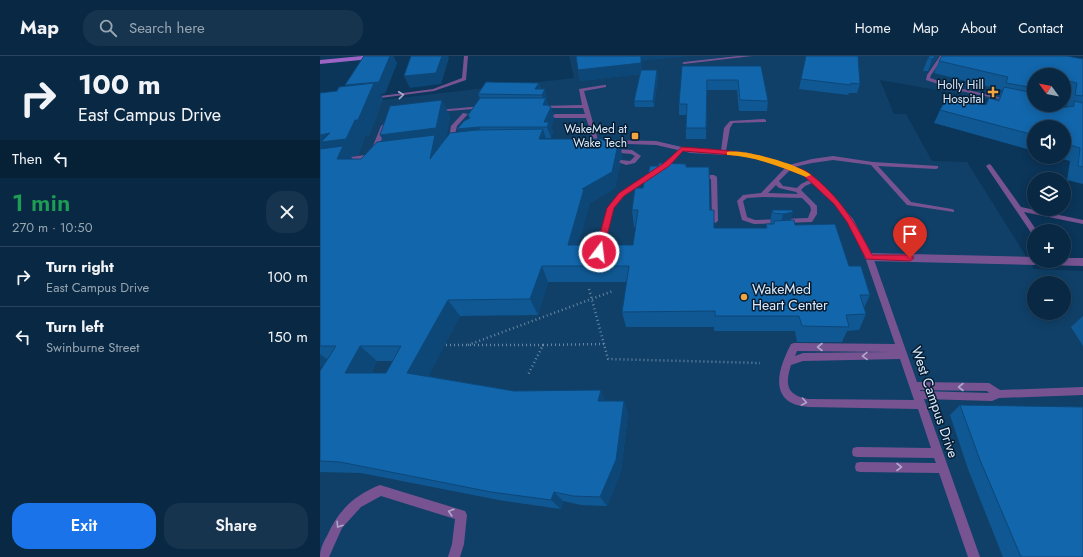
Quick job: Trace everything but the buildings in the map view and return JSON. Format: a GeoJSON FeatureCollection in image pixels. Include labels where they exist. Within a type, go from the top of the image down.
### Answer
{"type":"FeatureCollection","features":[{"type":"Feature","properties":{"kind":"main road"},"geometry":{"type":"LineString","coordinates":[[320,57],[326,56]]}},
{"type":"Feature","properties":{"kind":"main road"},"geometry":{"type":"LineString","coordinates":[[320,62],[381,56]]}},
{"type":"Feature","properties":{"kind":"street"},"geometry":{"type":"LineString","coordinates":[[869,257],[1027,261]]}},
{"type":"Feature","properties":{"kind":"street"},"geometry":{"type":"LineString","coordinates":[[1071,262],[1083,262]]}},
{"type":"Feature","properties":{"kind":"lane"},"geometry":{"type":"LineString","coordinates":[[369,98],[434,90],[464,79],[466,56]]}},
{"type":"Feature","properties":{"kind":"lane"},"geometry":{"type":"LineString","coordinates":[[684,63],[750,56]]}},
{"type":"Feature","properties":{"kind":"lane"},"geometry":{"type":"LineString","coordinates":[[942,56],[928,79],[958,89],[1017,102]]}},
{"type":"Feature","properties":{"kind":"lane"},"geometry":{"type":"LineString","coordinates":[[604,86],[581,90],[596,141],[608,153],[632,152],[638,156],[636,160],[630,163],[621,162]]}},
{"type":"Feature","properties":{"kind":"lane"},"geometry":{"type":"LineString","coordinates":[[532,107],[585,106]]}},
{"type":"Feature","properties":{"kind":"lane"},"geometry":{"type":"LineString","coordinates":[[428,112],[493,107]]}},
{"type":"Feature","properties":{"kind":"lane"},"geometry":{"type":"LineString","coordinates":[[442,146],[452,145],[459,119],[465,114]]}},
{"type":"Feature","properties":{"kind":"lane"},"geometry":{"type":"LineString","coordinates":[[555,116],[588,116]]}},
{"type":"Feature","properties":{"kind":"lane"},"geometry":{"type":"LineString","coordinates":[[373,156],[387,120]]}},
{"type":"Feature","properties":{"kind":"lane"},"geometry":{"type":"LineString","coordinates":[[723,153],[727,128],[732,122],[764,121]]}},
{"type":"Feature","properties":{"kind":"lane","name":"West Campus Drive"},"geometry":{"type":"LineString","coordinates":[[589,141],[656,142],[682,149],[745,154],[789,167],[806,174],[836,202],[851,221],[869,257],[974,557]]}},
{"type":"Feature","properties":{"kind":"lane"},"geometry":{"type":"LineString","coordinates":[[599,252],[611,208],[621,195],[660,172],[682,149]]}},
{"type":"Feature","properties":{"kind":"lane"},"geometry":{"type":"LineString","coordinates":[[335,161],[381,155]]}},
{"type":"Feature","properties":{"kind":"lane"},"geometry":{"type":"LineString","coordinates":[[763,195],[789,167],[812,161],[833,158],[873,164],[936,168]]}},
{"type":"Feature","properties":{"kind":"lane"},"geometry":{"type":"LineString","coordinates":[[873,164],[910,204],[952,211]]}},
{"type":"Feature","properties":{"kind":"lane"},"geometry":{"type":"LineString","coordinates":[[989,166],[1028,224]]}},
{"type":"Feature","properties":{"kind":"lane"},"geometry":{"type":"LineString","coordinates":[[692,177],[714,177],[715,221]]}},
{"type":"Feature","properties":{"kind":"lane"},"geometry":{"type":"LineString","coordinates":[[798,190],[803,185],[814,180]]}},
{"type":"Feature","properties":{"kind":"lane"},"geometry":{"type":"LineString","coordinates":[[775,181],[781,187],[798,190],[809,200],[814,208],[814,214],[808,225],[802,229]]}},
{"type":"Feature","properties":{"kind":"lane"},"geometry":{"type":"LineString","coordinates":[[761,230],[756,228],[744,218],[740,201],[745,196],[803,196]]}},
{"type":"Feature","properties":{"kind":"lane"},"geometry":{"type":"LineString","coordinates":[[1018,209],[1083,222]]}},
{"type":"Feature","properties":{"kind":"lane"},"geometry":{"type":"LineString","coordinates":[[747,219],[754,222],[810,220]]}},
{"type":"Feature","properties":{"kind":"lane"},"geometry":{"type":"LineString","coordinates":[[902,351],[803,357],[788,362],[784,371],[783,382],[788,393],[795,400],[808,403],[922,405]]}},
{"type":"Feature","properties":{"kind":"lane"},"geometry":{"type":"LineString","coordinates":[[916,391],[992,398],[998,394],[1083,391]]}},
{"type":"Feature","properties":{"kind":"lane"},"geometry":{"type":"LineString","coordinates":[[857,452],[937,453]]}},
{"type":"Feature","properties":{"kind":"lane"},"geometry":{"type":"LineString","coordinates":[[860,467],[943,468]]}},
{"type":"Feature","properties":{"kind":"lane"},"geometry":{"type":"LineString","coordinates":[[323,557],[338,524],[357,504],[380,490],[461,515],[458,544],[454,557]]}},
{"type":"Feature","properties":{"kind":"path"},"geometry":{"type":"LineString","coordinates":[[589,289],[608,359],[760,363]]}},
{"type":"Feature","properties":{"kind":"path"},"geometry":{"type":"LineString","coordinates":[[468,346],[613,291]]}},
{"type":"Feature","properties":{"kind":"path"},"geometry":{"type":"LineString","coordinates":[[446,345],[604,344]]}},
{"type":"Feature","properties":{"kind":"path"},"geometry":{"type":"LineString","coordinates":[[528,375],[543,345]]}},
{"type":"Feature","properties":{"kind":"shaded area"},"geometry":{"type":"Polygon","coordinates":[[[569,56],[1012,56],[1069,68],[1027,68],[1027,106],[880,80],[894,114],[906,114],[932,161],[967,162],[1027,258],[1027,268],[1083,271],[1083,557],[320,557],[320,107],[574,78],[569,56]]]}},
{"type":"Feature","properties":{"kind":"shaded area"},"geometry":{"type":"Polygon","coordinates":[[[1071,68],[1083,71],[1083,116],[1060,112],[1071,112],[1071,68]]]}},
{"type":"Feature","properties":{"kind":"slow traffic"},"geometry":{"type":"LineString","coordinates":[[729,153],[745,154],[767,159],[808,175]]}},
{"type":"Feature","properties":{"kind":"place","name":"Holly Hill Hospital"},"geometry":{"type":"Point","coordinates":[993,92]}},
{"type":"Feature","properties":{"kind":"place","name":"WakeMed at Wake Tech"},"geometry":{"type":"Point","coordinates":[635,136]}},
{"type":"Feature","properties":{"kind":"place","name":"WakeMed Heart Center"},"geometry":{"type":"Point","coordinates":[744,297]}},
{"type":"Feature","properties":{"kind":"route"},"geometry":{"type":"LineString","coordinates":[[599,252],[611,208],[621,195],[667,164],[682,149],[690,151],[745,154],[767,159],[806,174],[820,185],[851,221],[869,257],[910,258]]}}]}
